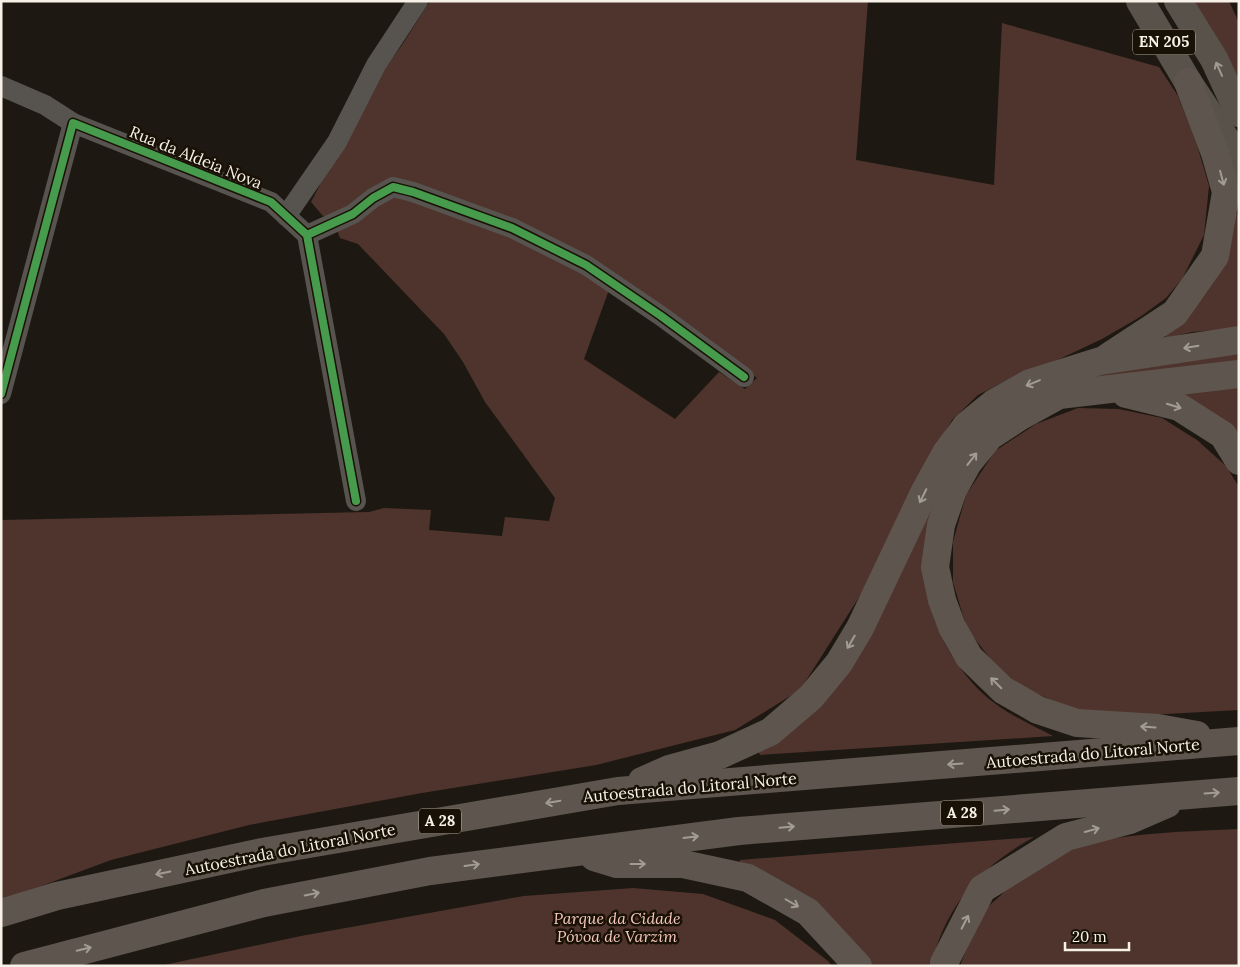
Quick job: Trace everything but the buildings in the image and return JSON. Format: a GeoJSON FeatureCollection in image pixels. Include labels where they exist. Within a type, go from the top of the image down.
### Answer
{"type":"FeatureCollection","features":[{"type":"Feature","properties":{"kind":"highway"},"geometry":{"type":"LineString","coordinates":[[1100,362],[1175,313],[1215,256],[1226,192],[1215,153],[1188,82]]}},
{"type":"Feature","properties":{"kind":"highway"},"geometry":{"type":"LineString","coordinates":[[618,791],[669,769],[720,755],[770,732],[811,697],[840,663],[856,635],[925,491],[946,452],[967,425],[994,403],[1030,383],[1100,362],[1239,340]]}},
{"type":"Feature","properties":{"kind":"highway"},"geometry":{"type":"LineString","coordinates":[[1234,741],[1158,728],[1077,723],[1038,710],[1003,690],[969,657],[952,627],[942,600],[935,567],[941,525],[953,490],[968,463],[990,436],[1019,417],[1059,395],[1239,374]]}},
{"type":"Feature","properties":{"kind":"highway"},"geometry":{"type":"LineString","coordinates":[[1110,390],[1179,407],[1223,435],[1239,461]]}},
{"type":"Feature","properties":{"kind":"highway","name":"Autoestrada do Litoral Norte"},"geometry":{"type":"LineString","coordinates":[[1,913],[57,896],[262,852],[618,791],[1234,741]]}},
{"type":"Feature","properties":{"kind":"highway","name":"A 28"},"geometry":{"type":"LineString","coordinates":[[24,966],[264,903],[430,871],[739,831],[1239,791]]}},
{"type":"Feature","properties":{"kind":"highway"},"geometry":{"type":"LineString","coordinates":[[944,966],[982,889],[1066,837],[1130,820],[1186,795]]}},
{"type":"Feature","properties":{"kind":"highway"},"geometry":{"type":"LineString","coordinates":[[573,851],[617,864],[683,864],[748,878],[808,912],[858,966]]}},
{"type":"Feature","properties":{"kind":"main road","name":"EN 205"},"geometry":{"type":"LineString","coordinates":[[1140,1],[1188,82],[1229,144],[1239,170]]}},
{"type":"Feature","properties":{"kind":"main road","name":"EN 205"},"geometry":{"type":"LineString","coordinates":[[1178,1],[1214,59],[1239,113]]}},
{"type":"Feature","properties":{"kind":"street"},"geometry":{"type":"LineString","coordinates":[[286,216],[336,142],[376,65],[418,1]]}},
{"type":"Feature","properties":{"kind":"street","name":"Rua da Aldeia Nova"},"geometry":{"type":"LineString","coordinates":[[1,86],[45,105],[73,123],[271,202],[307,235]]}},
{"type":"Feature","properties":{"kind":"street"},"geometry":{"type":"LineString","coordinates":[[1,394],[73,123]]}},
{"type":"Feature","properties":{"kind":"street"},"geometry":{"type":"LineString","coordinates":[[356,501],[307,235],[353,214],[373,198],[393,187],[413,192],[512,228],[586,266],[661,316],[744,377]]}},
{"type":"Feature","properties":{"kind":"green space"},"geometry":{"type":"Polygon","coordinates":[[[430,1],[868,1],[856,160],[994,185],[1002,23],[1159,67],[1178,96],[1197,145],[1209,186],[1204,235],[1182,279],[1166,298],[1140,317],[1102,339],[1051,363],[1007,380],[978,395],[952,420],[930,456],[863,591],[800,690],[735,730],[596,765],[422,793],[249,825],[111,860],[1,901],[1,520],[369,512],[384,508],[431,510],[429,530],[502,536],[505,517],[549,521],[555,498],[485,402],[463,362],[444,334],[358,244],[340,238],[332,218],[323,216],[311,202],[369,90],[402,45],[430,1]],[[615,273],[584,359],[675,419],[719,372],[745,389],[757,378],[615,273]]]}},
{"type":"Feature","properties":{"kind":"green space"},"geometry":{"type":"Polygon","coordinates":[[[1186,1],[1229,1],[1239,23],[1239,88],[1186,1]]]}},
{"type":"Feature","properties":{"kind":"green space"},"geometry":{"type":"Polygon","coordinates":[[[1236,213],[1239,217],[1239,328],[1192,332],[1166,338],[1165,335],[1236,213]]]}},
{"type":"Feature","properties":{"kind":"green space"},"geometry":{"type":"Polygon","coordinates":[[[1231,349],[1239,350],[1239,364],[1166,374],[1071,383],[1030,397],[1015,404],[980,429],[960,453],[944,482],[932,516],[925,568],[928,594],[934,619],[945,643],[959,666],[985,696],[1023,721],[1053,736],[760,755],[759,748],[802,720],[833,687],[845,671],[895,579],[944,472],[958,449],[973,432],[993,415],[1030,391],[1067,378],[1139,363],[1231,349]]]}},
{"type":"Feature","properties":{"kind":"green space"},"geometry":{"type":"Polygon","coordinates":[[[1239,383],[1239,437],[1179,392],[1239,383]]]}},
{"type":"Feature","properties":{"kind":"green space"},"geometry":{"type":"Polygon","coordinates":[[[1078,408],[1119,409],[1162,418],[1197,440],[1226,466],[1239,487],[1239,710],[1111,717],[1071,709],[1018,685],[993,662],[967,629],[953,582],[953,542],[966,495],[995,451],[1036,424],[1078,408]]]}},
{"type":"Feature","properties":{"kind":"green space"},"geometry":{"type":"Polygon","coordinates":[[[1239,829],[1239,966],[960,966],[968,944],[988,908],[1023,874],[1047,858],[1067,849],[1115,838],[1239,829]]]}},
{"type":"Feature","properties":{"kind":"green space"},"geometry":{"type":"Polygon","coordinates":[[[1034,837],[998,861],[968,890],[956,906],[946,925],[937,944],[931,966],[873,966],[869,960],[739,864],[740,860],[1034,837]]]}},
{"type":"Feature","properties":{"kind":"green space","name":"Parque da Cidade Póvoa de Varzim"},"geometry":{"type":"Polygon","coordinates":[[[633,888],[703,894],[775,920],[832,966],[159,966],[301,936],[524,896],[633,888]]]}},
{"type":"Feature","properties":{"kind":"cycle path"},"geometry":{"type":"LineString","coordinates":[[1,394],[73,123],[271,202],[307,235],[356,501]]}},
{"type":"Feature","properties":{"kind":"cycle path"},"geometry":{"type":"LineString","coordinates":[[307,235],[353,214],[373,198],[393,187],[413,192],[512,228],[586,265],[661,316],[744,377]]}}]}
